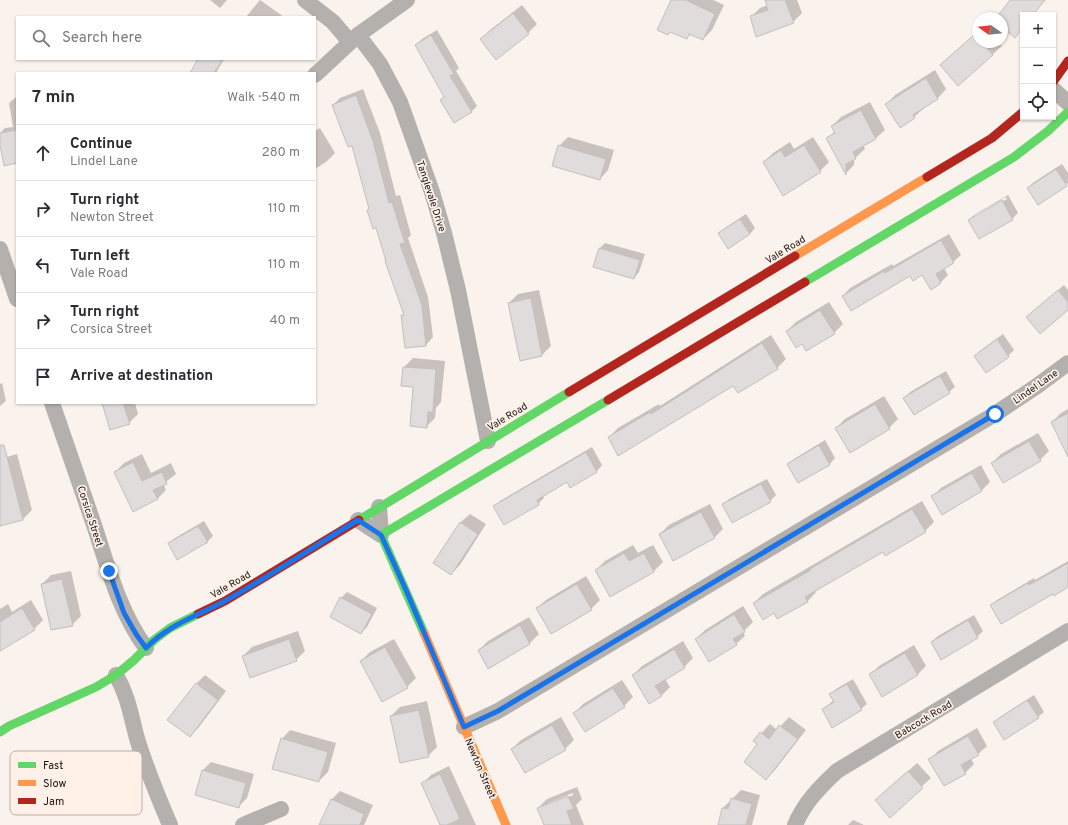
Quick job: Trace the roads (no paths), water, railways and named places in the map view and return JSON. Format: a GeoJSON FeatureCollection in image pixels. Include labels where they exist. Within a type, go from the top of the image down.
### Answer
{"type":"FeatureCollection","features":[{"type":"Feature","properties":{"kind":"main road"},"geometry":{"type":"LineString","coordinates":[[1056,78],[1068,61]]}},
{"type":"Feature","properties":{"kind":"main road"},"geometry":{"type":"LineString","coordinates":[[381,535],[1014,157],[1048,131],[1068,112]]}},
{"type":"Feature","properties":{"kind":"main road","name":"Vale Road"},"geometry":{"type":"LineString","coordinates":[[0,732],[9,726],[96,687],[116,675],[154,640],[170,628],[225,601],[992,138],[1020,115]]}},
{"type":"Feature","properties":{"kind":"main road","name":"Newton Street"},"geometry":{"type":"LineString","coordinates":[[381,535],[506,825]]}},
{"type":"Feature","properties":{"kind":"street","name":"Tanglevale Drive"},"geometry":{"type":"LineString","coordinates":[[305,0],[354,38],[380,64],[400,102],[432,192],[444,232],[458,290],[488,441]]}},
{"type":"Feature","properties":{"kind":"street"},"geometry":{"type":"LineString","coordinates":[[316,74],[354,38],[407,0]]}},
{"type":"Feature","properties":{"kind":"street"},"geometry":{"type":"LineString","coordinates":[[1056,92],[1068,103]]}},
{"type":"Feature","properties":{"kind":"street"},"geometry":{"type":"LineString","coordinates":[[0,249],[16,296]]}},
{"type":"Feature","properties":{"kind":"street","name":"Lindel Lane"},"geometry":{"type":"LineString","coordinates":[[464,727],[498,711],[995,414],[1068,363]]}},
{"type":"Feature","properties":{"kind":"street","name":"Corsica Street"},"geometry":{"type":"LineString","coordinates":[[52,404],[124,613],[146,648]]}},
{"type":"Feature","properties":{"kind":"street","name":"Newton Street"},"geometry":{"type":"LineString","coordinates":[[379,507],[381,535]]}},
{"type":"Feature","properties":{"kind":"street"},"geometry":{"type":"LineString","coordinates":[[358,520],[381,535]]}},
{"type":"Feature","properties":{"kind":"street","name":"Babcock Road"},"geometry":{"type":"LineString","coordinates":[[795,825],[807,802],[820,786],[837,771],[1068,631]]}},
{"type":"Feature","properties":{"kind":"street"},"geometry":{"type":"LineString","coordinates":[[116,675],[128,700],[141,751]]}},
{"type":"Feature","properties":{"kind":"street"},"geometry":{"type":"LineString","coordinates":[[142,754],[148,773],[170,825]]}},
{"type":"Feature","properties":{"kind":"street"},"geometry":{"type":"LineString","coordinates":[[243,825],[281,809]]}}]}
